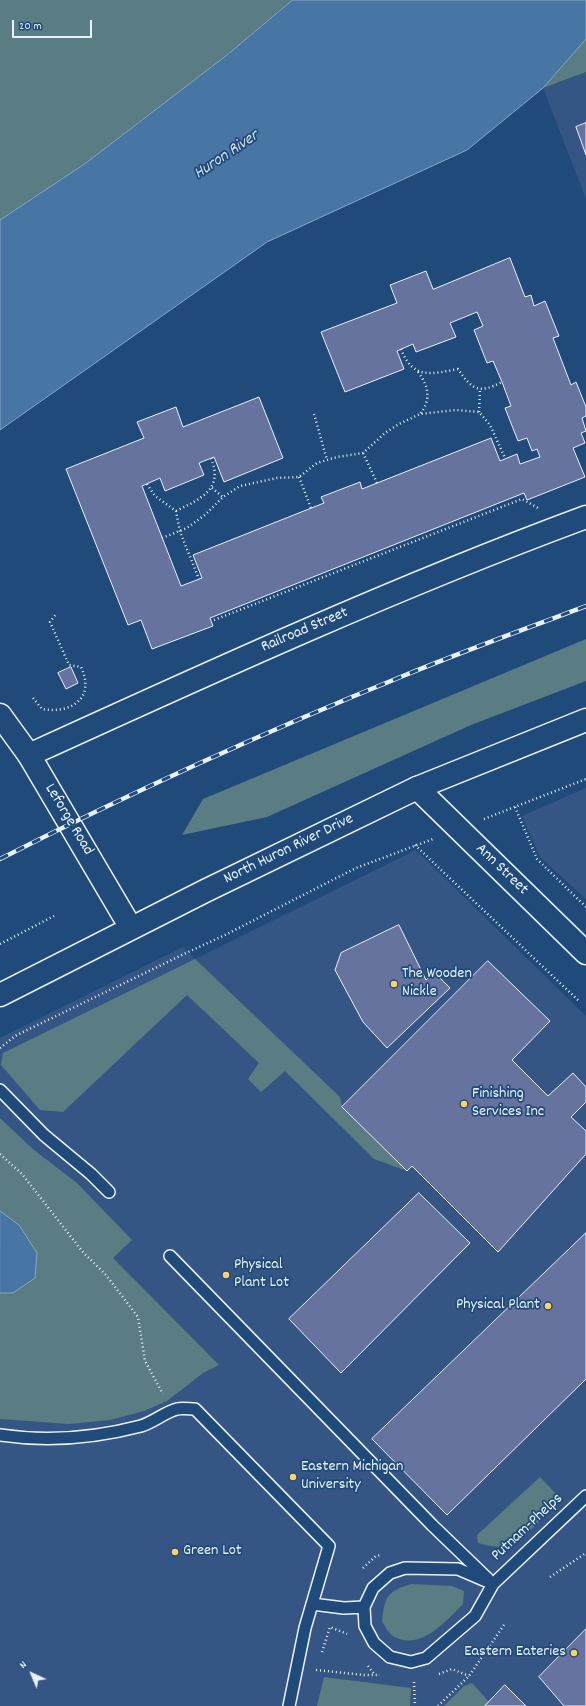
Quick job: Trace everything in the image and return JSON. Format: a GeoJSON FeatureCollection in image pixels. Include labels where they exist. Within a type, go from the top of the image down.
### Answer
{"type":"FeatureCollection","features":[{"type":"Feature","properties":{"kind":"main road","name":"Railroad Street"},"geometry":{"type":"LineString","coordinates":[[29,755],[293,635],[518,542],[586,517]]}},
{"type":"Feature","properties":{"kind":"main road","name":"Leforge Road"},"geometry":{"type":"LineString","coordinates":[[0,715],[29,755],[131,928]]}},
{"type":"Feature","properties":{"kind":"main road","name":"North Huron River Drive"},"geometry":{"type":"LineString","coordinates":[[0,995],[131,928],[417,788],[586,720]]}},
{"type":"Feature","properties":{"kind":"main road","name":"Ann Street"},"geometry":{"type":"LineString","coordinates":[[417,788],[586,953]]}},
{"type":"Feature","properties":{"kind":"lane"},"geometry":{"type":"LineString","coordinates":[[0,1090],[44,1136],[91,1174],[109,1192]]}},
{"type":"Feature","properties":{"kind":"lane"},"geometry":{"type":"LineString","coordinates":[[170,1256],[421,1514],[493,1584]]}},
{"type":"Feature","properties":{"kind":"lane"},"geometry":{"type":"LineString","coordinates":[[0,1435],[21,1438],[70,1438],[119,1431],[148,1424],[177,1409],[195,1409],[329,1546],[305,1628],[289,1706]]}},
{"type":"Feature","properties":{"kind":"lane","name":"Putnam-Phelps"},"geometry":{"type":"LineString","coordinates":[[493,1584],[458,1569],[405,1568],[390,1573],[373,1588],[364,1607],[365,1626],[374,1643],[390,1657],[411,1662],[426,1658],[474,1616],[493,1584],[586,1496]]}},
{"type":"Feature","properties":{"kind":"lane"},"geometry":{"type":"LineString","coordinates":[[312,1604],[344,1608],[364,1607]]}},
{"type":"Feature","properties":{"kind":"path"},"geometry":{"type":"LineString","coordinates":[[401,349],[406,362],[417,371],[424,380],[428,394],[426,407],[420,414]]}},
{"type":"Feature","properties":{"kind":"path"},"geometry":{"type":"LineString","coordinates":[[417,371],[428,374],[458,369],[472,387],[480,390],[491,388],[502,382]]}},
{"type":"Feature","properties":{"kind":"path"},"geometry":{"type":"LineString","coordinates":[[480,390],[479,412],[490,425],[505,458]]}},
{"type":"Feature","properties":{"kind":"path"},"geometry":{"type":"LineString","coordinates":[[162,538],[180,532],[206,514],[223,497],[240,486],[277,478],[299,477],[317,463],[337,456],[363,453],[385,433],[399,424],[420,414],[456,410],[479,412]]}},
{"type":"Feature","properties":{"kind":"path"},"geometry":{"type":"LineString","coordinates":[[314,414],[327,460]]}},
{"type":"Feature","properties":{"kind":"path"},"geometry":{"type":"LineString","coordinates":[[363,453],[377,483]]}},
{"type":"Feature","properties":{"kind":"path"},"geometry":{"type":"LineString","coordinates":[[176,511],[200,499],[212,488],[215,467],[211,458]]}},
{"type":"Feature","properties":{"kind":"path"},"geometry":{"type":"LineString","coordinates":[[299,477],[311,508]]}},
{"type":"Feature","properties":{"kind":"path"},"geometry":{"type":"LineString","coordinates":[[147,484],[155,496],[176,511],[180,532],[199,579]]}},
{"type":"Feature","properties":{"kind":"path"},"geometry":{"type":"LineString","coordinates":[[212,488],[223,497]]}},
{"type":"Feature","properties":{"kind":"path"},"geometry":{"type":"LineString","coordinates":[[214,620],[522,499],[540,509]]}},
{"type":"Feature","properties":{"kind":"path"},"geometry":{"type":"LineString","coordinates":[[33,698],[42,709],[52,711],[65,709],[78,702],[84,694],[86,686],[85,676],[81,668],[69,665],[50,622],[56,614]]}},
{"type":"Feature","properties":{"kind":"path"},"geometry":{"type":"LineString","coordinates":[[0,1048],[16,1036],[225,935],[356,868],[586,779]]}},
{"type":"Feature","properties":{"kind":"path"},"geometry":{"type":"LineString","coordinates":[[515,807],[537,859],[586,907]]}},
{"type":"Feature","properties":{"kind":"path"},"geometry":{"type":"LineString","coordinates":[[415,845],[580,1002]]}},
{"type":"Feature","properties":{"kind":"path"},"geometry":{"type":"LineString","coordinates":[[0,944],[54,916]]}},
{"type":"Feature","properties":{"kind":"path"},"geometry":{"type":"LineString","coordinates":[[0,1153],[22,1174],[82,1251],[106,1274],[138,1316],[145,1361],[167,1401],[177,1409]]}},
{"type":"Feature","properties":{"kind":"path"},"geometry":{"type":"LineString","coordinates":[[550,1577],[586,1553]]}},
{"type":"Feature","properties":{"kind":"path"},"geometry":{"type":"LineString","coordinates":[[438,1706],[469,1676],[504,1625]]}},
{"type":"Feature","properties":{"kind":"path"},"geometry":{"type":"LineString","coordinates":[[316,1670],[376,1675]]}},
{"type":"Feature","properties":{"kind":"path"},"geometry":{"type":"LineString","coordinates":[[414,1682],[415,1706]]}},
{"type":"Feature","properties":{"kind":"shaded area"},"geometry":{"type":"Polygon","coordinates":[[[586,72],[586,199],[543,88],[586,72]]]}},
{"type":"Feature","properties":{"kind":"shaded area"},"geometry":{"type":"Polygon","coordinates":[[[586,788],[586,899],[540,857],[522,816],[586,788]]]}},
{"type":"Feature","properties":{"kind":"shaded area","name":"Eastern Michigan University"},"geometry":{"type":"Polygon","coordinates":[[[416,850],[586,1016],[586,1706],[0,1706],[0,1038],[183,947],[195,959],[416,850]]]}},
{"type":"Feature","properties":{"kind":"green space"},"geometry":{"type":"Polygon","coordinates":[[[0,0],[293,0],[227,55],[86,163],[0,220],[0,0]]]}},
{"type":"Feature","properties":{"kind":"green space"},"geometry":{"type":"Polygon","coordinates":[[[586,39],[586,72],[543,88],[586,39]]]}},
{"type":"Feature","properties":{"kind":"green space"},"geometry":{"type":"Polygon","coordinates":[[[586,639],[586,681],[471,725],[267,817],[182,835],[203,799],[586,639]]]}},
{"type":"Feature","properties":{"kind":"green space"},"geometry":{"type":"Polygon","coordinates":[[[195,959],[340,1097],[342,1107],[407,1171],[374,1159],[285,1071],[261,1092],[248,1079],[259,1063],[187,995],[63,1112],[40,1110],[1,1065],[3,1053],[195,959]]]}},
{"type":"Feature","properties":{"kind":"green space"},"geometry":{"type":"Polygon","coordinates":[[[0,1118],[34,1150],[77,1183],[132,1240],[113,1258],[219,1365],[203,1373],[167,1401],[144,1411],[110,1420],[69,1424],[0,1419],[0,1118]]]}},
{"type":"Feature","properties":{"kind":"green space"},"geometry":{"type":"Polygon","coordinates":[[[540,1477],[559,1497],[557,1503],[533,1528],[513,1543],[498,1547],[478,1543],[477,1535],[540,1477]]]}},
{"type":"Feature","properties":{"kind":"green space"},"geometry":{"type":"Polygon","coordinates":[[[412,1584],[452,1586],[464,1591],[463,1604],[432,1632],[413,1640],[403,1640],[391,1635],[382,1621],[384,1606],[386,1600],[392,1592],[412,1584]]]}},
{"type":"Feature","properties":{"kind":"green space"},"geometry":{"type":"Polygon","coordinates":[[[324,1677],[411,1688],[410,1706],[317,1706],[324,1677]]]}},
{"type":"Feature","properties":{"kind":"green space"},"geometry":{"type":"Polygon","coordinates":[[[472,1683],[489,1702],[485,1706],[444,1706],[464,1686],[472,1683]]]}},
{"type":"Feature","properties":{"kind":"water","name":"Huron River"},"geometry":{"type":"Polygon","coordinates":[[[293,0],[586,0],[586,39],[543,88],[467,150],[267,242],[0,430],[0,220],[86,163],[227,55],[293,0]]]}},
{"type":"Feature","properties":{"kind":"water"},"geometry":{"type":"Polygon","coordinates":[[[0,1211],[19,1225],[37,1253],[35,1278],[13,1293],[0,1293],[0,1211]]]}},
{"type":"Feature","properties":{"kind":"building"},"geometry":{"type":"Polygon","coordinates":[[[586,123],[586,155],[576,127],[586,123]]]}},
{"type":"Feature","properties":{"kind":"building"},"geometry":{"type":"Polygon","coordinates":[[[510,258],[525,297],[531,295],[534,306],[545,301],[559,336],[553,338],[571,385],[576,382],[586,407],[586,416],[582,418],[586,431],[581,433],[585,443],[573,448],[585,477],[527,500],[524,493],[210,618],[213,626],[152,649],[141,620],[128,625],[66,469],[144,438],[137,422],[176,407],[183,427],[259,397],[283,458],[224,482],[214,457],[199,463],[204,475],[165,491],[160,478],[142,486],[181,586],[202,578],[193,555],[324,503],[321,497],[360,482],[362,489],[491,438],[500,461],[517,454],[520,464],[540,457],[537,449],[532,451],[527,438],[518,441],[505,408],[511,406],[502,382],[493,361],[487,363],[474,330],[483,326],[477,312],[450,323],[456,337],[416,352],[413,344],[397,351],[404,369],[345,392],[321,332],[397,303],[390,285],[426,271],[433,289],[510,258]]]}},
{"type":"Feature","properties":{"kind":"building"},"geometry":{"type":"Polygon","coordinates":[[[71,667],[78,683],[66,689],[58,673],[71,667]]]}},
{"type":"Feature","properties":{"kind":"building","name":"The Wooden Nickle"},"geometry":{"type":"Polygon","coordinates":[[[399,925],[426,980],[435,973],[450,988],[387,1048],[363,1022],[335,970],[341,953],[399,925]]]}},
{"type":"Feature","properties":{"kind":"building","name":"Finishing Services Inc"},"geometry":{"type":"Polygon","coordinates":[[[488,961],[550,1021],[512,1060],[548,1096],[573,1073],[586,1087],[586,1102],[571,1117],[586,1131],[586,1154],[498,1252],[412,1166],[407,1171],[342,1107],[488,961]]]}},
{"type":"Feature","properties":{"kind":"building"},"geometry":{"type":"Polygon","coordinates":[[[419,1193],[470,1243],[341,1373],[289,1319],[419,1193]]]}},
{"type":"Feature","properties":{"kind":"building","name":"Physical Plant"},"geometry":{"type":"Polygon","coordinates":[[[586,1233],[586,1379],[447,1515],[372,1439],[586,1233]]]}},
{"type":"Feature","properties":{"kind":"building","name":"Eastern Eateries"},"geometry":{"type":"Polygon","coordinates":[[[586,1629],[586,1706],[564,1706],[539,1677],[586,1629]]]}},
{"type":"Feature","properties":{"kind":"building","name":"Eastern Eateries"},"geometry":{"type":"Polygon","coordinates":[[[505,1685],[526,1706],[485,1706],[505,1685]]]}},
{"type":"Feature","properties":{"kind":"railway"},"geometry":{"type":"LineString","coordinates":[[0,859],[150,786],[301,718],[426,667],[586,606]]}},
{"type":"Feature","properties":{"kind":"place","name":"The Wooden Nickle"},"geometry":{"type":"Point","coordinates":[394,984]}},
{"type":"Feature","properties":{"kind":"place","name":"Finishing Services Inc"},"geometry":{"type":"Point","coordinates":[464,1104]}},
{"type":"Feature","properties":{"kind":"place","name":"Physical Plant Lot"},"geometry":{"type":"Point","coordinates":[226,1275]}},
{"type":"Feature","properties":{"kind":"place","name":"Physical Plant"},"geometry":{"type":"Point","coordinates":[548,1306]}},
{"type":"Feature","properties":{"kind":"place","name":"Eastern Michigan University"},"geometry":{"type":"Point","coordinates":[293,1477]}},
{"type":"Feature","properties":{"kind":"place","name":"Green Lot"},"geometry":{"type":"Point","coordinates":[175,1552]}},
{"type":"Feature","properties":{"kind":"place","name":"Eastern Eateries"},"geometry":{"type":"Point","coordinates":[574,1653]}}]}
